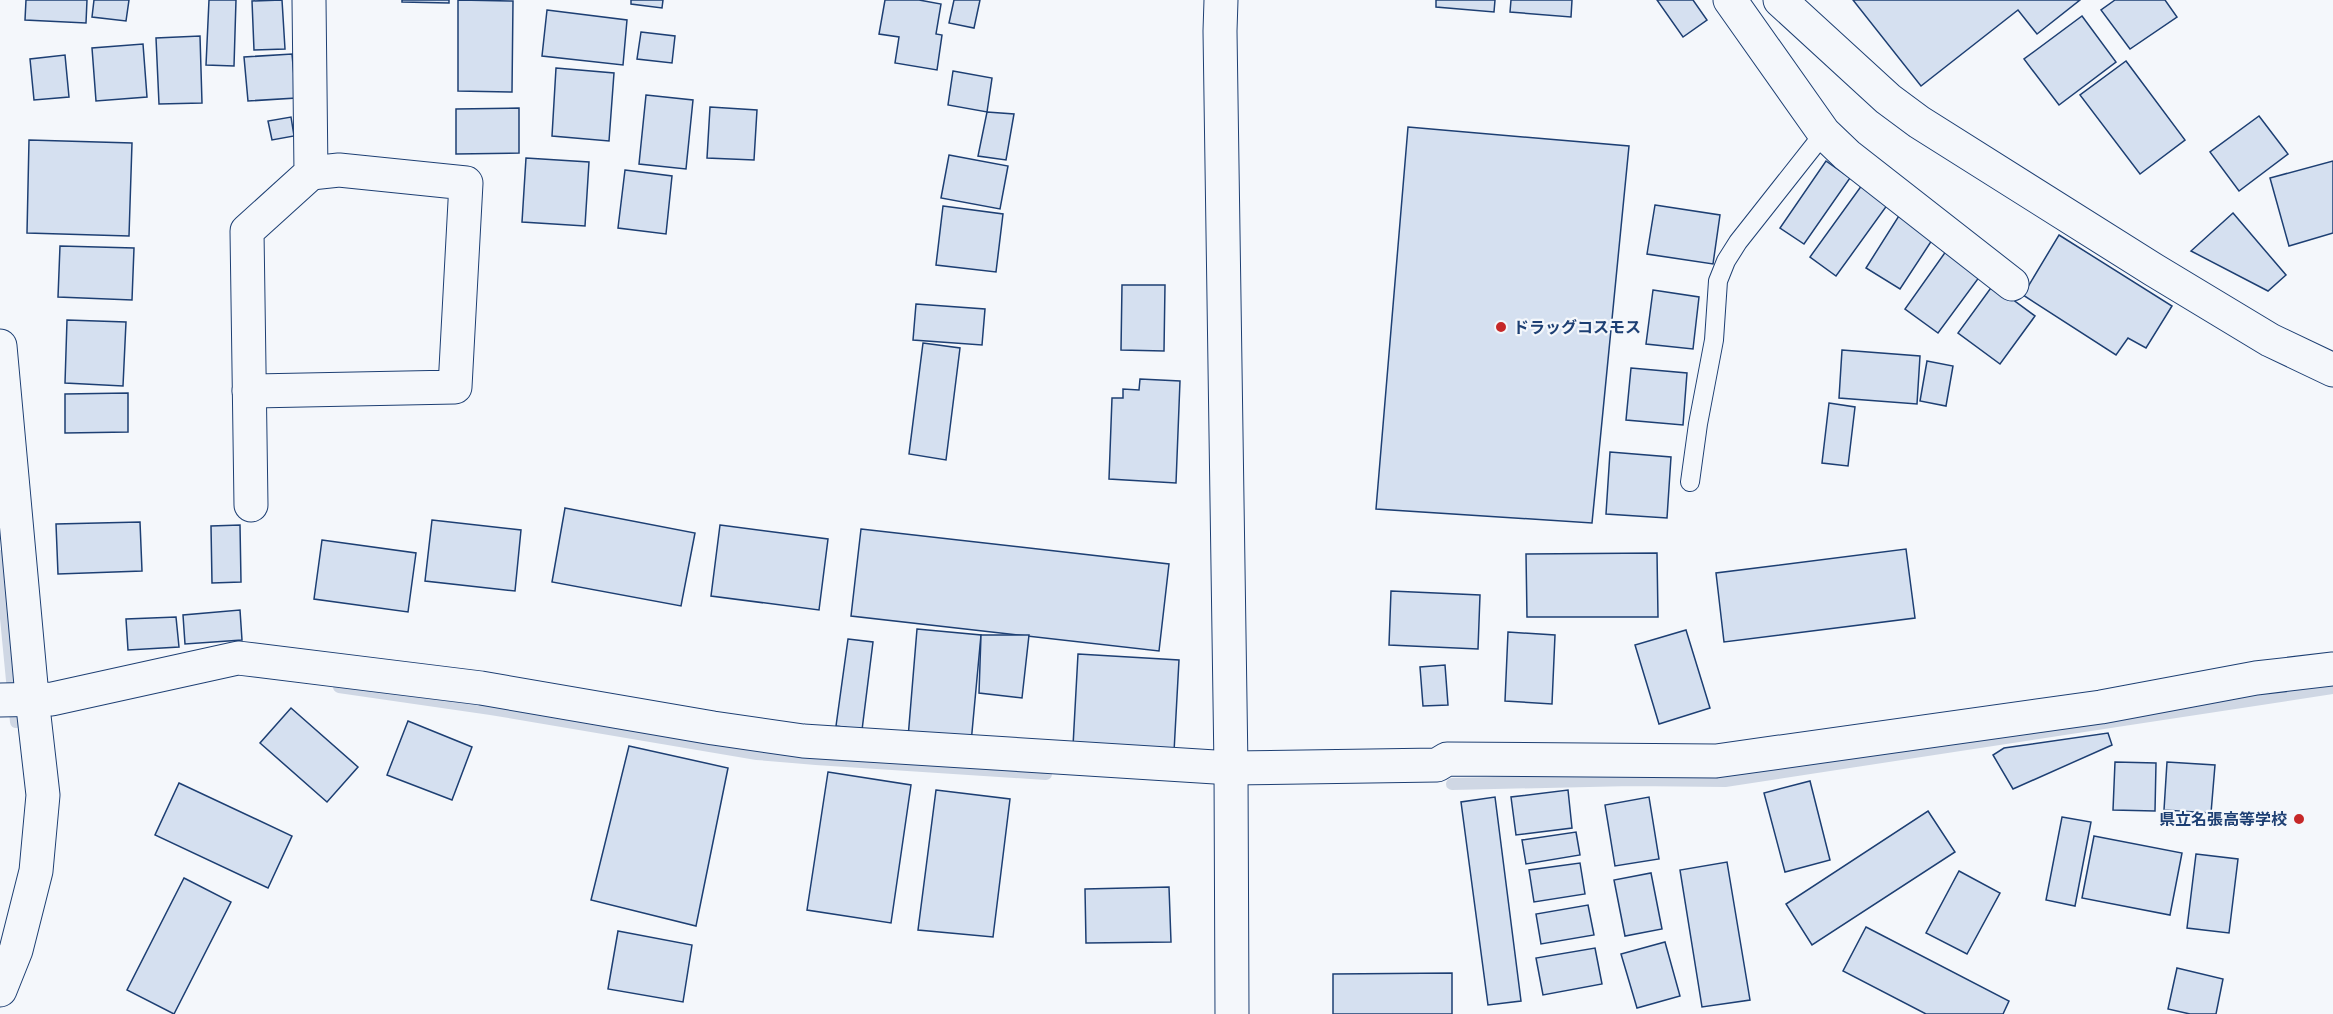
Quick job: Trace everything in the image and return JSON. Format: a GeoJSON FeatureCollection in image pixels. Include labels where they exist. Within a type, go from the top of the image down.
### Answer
{"type":"FeatureCollection","features":[{"type":"Feature","properties":{"kind":"street"},"geometry":{"type":"LineString","coordinates":[[309,0],[311,172]]}},
{"type":"Feature","properties":{"kind":"street"},"geometry":{"type":"LineString","coordinates":[[1221,0],[1232,1014]]}},
{"type":"Feature","properties":{"kind":"street"},"geometry":{"type":"LineString","coordinates":[[1730,0],[1824,133],[1847,155],[2012,285]]}},
{"type":"Feature","properties":{"kind":"street"},"geometry":{"type":"LineString","coordinates":[[1780,0],[1888,99],[1977,161],[2270,340],[2333,370]]}},
{"type":"Feature","properties":{"kind":"street"},"geometry":{"type":"LineString","coordinates":[[249,391],[455,387],[466,183],[339,170],[311,172],[247,231],[250,505]]}},
{"type":"Feature","properties":{"kind":"street"},"geometry":{"type":"LineString","coordinates":[[0,346],[26,708],[43,795],[36,871],[16,950],[0,990]]}},
{"type":"Feature","properties":{"kind":"street"},"geometry":{"type":"LineString","coordinates":[[26,708],[52,699],[238,658],[481,688],[803,741],[1231,768],[1437,765],[1447,759],[1716,761],[2101,707],[2256,678],[2333,669]]}},
{"type":"Feature","properties":{"kind":"lane"},"geometry":{"type":"LineString","coordinates":[[1690,482],[1714,340],[1718,281],[1726,261],[1738,243],[1824,133]]}},
{"type":"Feature","properties":{"kind":"building"},"geometry":{"type":"Polygon","coordinates":[[[26,0],[87,0],[86,23],[25,20],[26,0]]]}},
{"type":"Feature","properties":{"kind":"building"},"geometry":{"type":"Polygon","coordinates":[[[94,0],[129,0],[126,21],[92,17],[94,0]]]}},
{"type":"Feature","properties":{"kind":"building"},"geometry":{"type":"Polygon","coordinates":[[[209,0],[236,0],[234,66],[206,65],[209,0]]]}},
{"type":"Feature","properties":{"kind":"building"},"geometry":{"type":"Polygon","coordinates":[[[282,0],[285,49],[254,50],[252,1],[282,0]]]}},
{"type":"Feature","properties":{"kind":"building"},"geometry":{"type":"Polygon","coordinates":[[[402,0],[449,0],[449,3],[402,2],[402,0]]]}},
{"type":"Feature","properties":{"kind":"building"},"geometry":{"type":"Polygon","coordinates":[[[458,0],[513,1],[512,92],[458,91],[458,0]]]}},
{"type":"Feature","properties":{"kind":"building"},"geometry":{"type":"Polygon","coordinates":[[[631,0],[663,0],[662,8],[631,4],[631,0]]]}},
{"type":"Feature","properties":{"kind":"building"},"geometry":{"type":"Polygon","coordinates":[[[885,0],[919,0],[941,4],[936,34],[942,35],[937,70],[895,63],[899,37],[879,34],[885,0]]]}},
{"type":"Feature","properties":{"kind":"building"},"geometry":{"type":"Polygon","coordinates":[[[954,0],[980,0],[974,28],[949,23],[954,0]]]}},
{"type":"Feature","properties":{"kind":"building"},"geometry":{"type":"Polygon","coordinates":[[[1436,0],[1495,0],[1494,12],[1436,7],[1436,0]]]}},
{"type":"Feature","properties":{"kind":"building"},"geometry":{"type":"Polygon","coordinates":[[[1511,0],[1572,0],[1571,17],[1510,12],[1511,0]]]}},
{"type":"Feature","properties":{"kind":"building"},"geometry":{"type":"Polygon","coordinates":[[[1657,0],[1693,0],[1707,20],[1683,37],[1657,0]]]}},
{"type":"Feature","properties":{"kind":"building"},"geometry":{"type":"Polygon","coordinates":[[[1853,0],[2080,0],[2037,34],[2018,10],[1921,86],[1853,0]]]}},
{"type":"Feature","properties":{"kind":"building"},"geometry":{"type":"Polygon","coordinates":[[[2115,0],[2165,0],[2177,17],[2130,49],[2101,10],[2115,0]]]}},
{"type":"Feature","properties":{"kind":"building"},"geometry":{"type":"Polygon","coordinates":[[[547,10],[627,20],[623,65],[542,56],[547,10]]]}},
{"type":"Feature","properties":{"kind":"building"},"geometry":{"type":"Polygon","coordinates":[[[2082,16],[2116,62],[2059,105],[2024,59],[2082,16]]]}},
{"type":"Feature","properties":{"kind":"building"},"geometry":{"type":"Polygon","coordinates":[[[641,32],[675,36],[672,63],[637,59],[641,32]]]}},
{"type":"Feature","properties":{"kind":"building"},"geometry":{"type":"Polygon","coordinates":[[[200,36],[202,103],[159,104],[156,38],[200,36]]]}},
{"type":"Feature","properties":{"kind":"building"},"geometry":{"type":"Polygon","coordinates":[[[143,44],[147,97],[96,101],[92,48],[143,44]]]}},
{"type":"Feature","properties":{"kind":"building"},"geometry":{"type":"Polygon","coordinates":[[[292,54],[296,98],[248,101],[244,57],[292,54]]]}},
{"type":"Feature","properties":{"kind":"building"},"geometry":{"type":"Polygon","coordinates":[[[65,55],[69,97],[34,100],[30,59],[65,55]]]}},
{"type":"Feature","properties":{"kind":"building"},"geometry":{"type":"Polygon","coordinates":[[[2126,61],[2185,140],[2140,174],[2080,95],[2126,61]]]}},
{"type":"Feature","properties":{"kind":"building"},"geometry":{"type":"Polygon","coordinates":[[[556,68],[614,73],[609,141],[552,136],[556,68]]]}},
{"type":"Feature","properties":{"kind":"building"},"geometry":{"type":"Polygon","coordinates":[[[953,71],[992,78],[987,112],[948,105],[953,71]]]}},
{"type":"Feature","properties":{"kind":"building"},"geometry":{"type":"Polygon","coordinates":[[[646,95],[693,100],[686,169],[639,164],[646,95]]]}},
{"type":"Feature","properties":{"kind":"building"},"geometry":{"type":"Polygon","coordinates":[[[710,107],[757,110],[754,160],[707,158],[710,107]]]}},
{"type":"Feature","properties":{"kind":"building"},"geometry":{"type":"Polygon","coordinates":[[[519,108],[519,153],[456,154],[456,109],[519,108]]]}},
{"type":"Feature","properties":{"kind":"building"},"geometry":{"type":"Polygon","coordinates":[[[987,112],[1014,114],[1006,160],[978,156],[987,112]]]}},
{"type":"Feature","properties":{"kind":"building"},"geometry":{"type":"Polygon","coordinates":[[[2259,116],[2288,154],[2239,191],[2210,152],[2259,116]]]}},
{"type":"Feature","properties":{"kind":"building"},"geometry":{"type":"Polygon","coordinates":[[[291,117],[294,136],[272,140],[268,121],[291,117]]]}},
{"type":"Feature","properties":{"kind":"building","name":"ドラッグコスモス"},"geometry":{"type":"Polygon","coordinates":[[[1408,127],[1629,146],[1592,523],[1376,509],[1408,127]]]}},
{"type":"Feature","properties":{"kind":"building"},"geometry":{"type":"Polygon","coordinates":[[[29,140],[132,143],[129,236],[27,233],[29,140]]]}},
{"type":"Feature","properties":{"kind":"building"},"geometry":{"type":"Polygon","coordinates":[[[949,155],[1008,166],[1000,209],[941,198],[949,155]]]}},
{"type":"Feature","properties":{"kind":"building"},"geometry":{"type":"Polygon","coordinates":[[[526,158],[589,162],[585,226],[522,222],[526,158]]]}},
{"type":"Feature","properties":{"kind":"building"},"geometry":{"type":"Polygon","coordinates":[[[1826,161],[1850,178],[1804,244],[1780,228],[1826,161]]]}},
{"type":"Feature","properties":{"kind":"building"},"geometry":{"type":"Polygon","coordinates":[[[2333,161],[2333,233],[2289,246],[2270,178],[2333,161]]]}},
{"type":"Feature","properties":{"kind":"building"},"geometry":{"type":"Polygon","coordinates":[[[625,170],[672,176],[666,234],[618,228],[625,170]]]}},
{"type":"Feature","properties":{"kind":"building"},"geometry":{"type":"Polygon","coordinates":[[[1862,185],[1888,204],[1836,276],[1810,257],[1862,185]]]}},
{"type":"Feature","properties":{"kind":"building"},"geometry":{"type":"Polygon","coordinates":[[[1655,205],[1720,215],[1713,264],[1647,254],[1655,205]]]}},
{"type":"Feature","properties":{"kind":"building"},"geometry":{"type":"Polygon","coordinates":[[[943,206],[1003,214],[996,272],[936,265],[943,206]]]}},
{"type":"Feature","properties":{"kind":"building"},"geometry":{"type":"Polygon","coordinates":[[[1902,211],[1936,234],[1900,289],[1866,268],[1902,211]]]}},
{"type":"Feature","properties":{"kind":"building"},"geometry":{"type":"Polygon","coordinates":[[[2233,213],[2286,275],[2268,291],[2191,251],[2233,213]]]}},
{"type":"Feature","properties":{"kind":"building"},"geometry":{"type":"Polygon","coordinates":[[[2059,235],[2172,306],[2146,348],[2128,338],[2116,355],[2023,295],[2059,235]]]}},
{"type":"Feature","properties":{"kind":"building"},"geometry":{"type":"Polygon","coordinates":[[[60,246],[134,248],[132,300],[58,297],[60,246]]]}},
{"type":"Feature","properties":{"kind":"building"},"geometry":{"type":"Polygon","coordinates":[[[1949,247],[1983,272],[1938,333],[1905,309],[1949,247]]]}},
{"type":"Feature","properties":{"kind":"building"},"geometry":{"type":"Polygon","coordinates":[[[1122,285],[1165,285],[1164,351],[1121,350],[1122,285]]]}},
{"type":"Feature","properties":{"kind":"building"},"geometry":{"type":"Polygon","coordinates":[[[1993,285],[2035,316],[2000,364],[1958,333],[1993,285]]]}},
{"type":"Feature","properties":{"kind":"building"},"geometry":{"type":"Polygon","coordinates":[[[1653,290],[1699,297],[1693,349],[1646,344],[1653,290]]]}},
{"type":"Feature","properties":{"kind":"building"},"geometry":{"type":"Polygon","coordinates":[[[916,304],[985,309],[982,345],[913,340],[916,304]]]}},
{"type":"Feature","properties":{"kind":"building"},"geometry":{"type":"Polygon","coordinates":[[[67,320],[126,322],[123,386],[65,383],[67,320]]]}},
{"type":"Feature","properties":{"kind":"building"},"geometry":{"type":"Polygon","coordinates":[[[923,343],[960,348],[946,460],[909,454],[923,343]]]}},
{"type":"Feature","properties":{"kind":"building"},"geometry":{"type":"Polygon","coordinates":[[[1842,350],[1920,356],[1917,404],[1839,398],[1842,350]]]}},
{"type":"Feature","properties":{"kind":"building"},"geometry":{"type":"Polygon","coordinates":[[[1927,361],[1953,366],[1946,406],[1920,401],[1927,361]]]}},
{"type":"Feature","properties":{"kind":"building"},"geometry":{"type":"Polygon","coordinates":[[[1631,368],[1687,373],[1683,425],[1626,420],[1631,368]]]}},
{"type":"Feature","properties":{"kind":"building"},"geometry":{"type":"Polygon","coordinates":[[[1140,379],[1180,381],[1176,483],[1109,479],[1112,398],[1123,398],[1123,389],[1139,390],[1140,379]]]}},
{"type":"Feature","properties":{"kind":"building"},"geometry":{"type":"Polygon","coordinates":[[[128,393],[128,432],[65,433],[65,394],[128,393]]]}},
{"type":"Feature","properties":{"kind":"building"},"geometry":{"type":"Polygon","coordinates":[[[1829,403],[1855,407],[1848,466],[1822,463],[1829,403]]]}},
{"type":"Feature","properties":{"kind":"building"},"geometry":{"type":"Polygon","coordinates":[[[1610,452],[1671,457],[1667,518],[1606,514],[1610,452]]]}},
{"type":"Feature","properties":{"kind":"building"},"geometry":{"type":"Polygon","coordinates":[[[565,508],[695,533],[681,606],[552,582],[565,508]]]}},
{"type":"Feature","properties":{"kind":"building"},"geometry":{"type":"Polygon","coordinates":[[[432,520],[521,530],[515,591],[425,581],[432,520]]]}},
{"type":"Feature","properties":{"kind":"building"},"geometry":{"type":"Polygon","coordinates":[[[140,522],[142,571],[58,574],[56,524],[140,522]]]}},
{"type":"Feature","properties":{"kind":"building"},"geometry":{"type":"Polygon","coordinates":[[[240,525],[241,582],[212,583],[211,526],[240,525]]]}},
{"type":"Feature","properties":{"kind":"building"},"geometry":{"type":"Polygon","coordinates":[[[720,525],[828,539],[819,610],[711,596],[720,525]]]}},
{"type":"Feature","properties":{"kind":"building"},"geometry":{"type":"Polygon","coordinates":[[[861,529],[1169,564],[1159,651],[851,616],[861,529]]]}},
{"type":"Feature","properties":{"kind":"building"},"geometry":{"type":"Polygon","coordinates":[[[322,540],[416,553],[408,612],[314,599],[322,540]]]}},
{"type":"Feature","properties":{"kind":"building"},"geometry":{"type":"Polygon","coordinates":[[[1906,549],[1915,618],[1724,642],[1716,573],[1906,549]]]}},
{"type":"Feature","properties":{"kind":"building"},"geometry":{"type":"Polygon","coordinates":[[[1657,553],[1658,617],[1527,617],[1526,554],[1657,553]]]}},
{"type":"Feature","properties":{"kind":"building"},"geometry":{"type":"Polygon","coordinates":[[[1391,591],[1480,595],[1478,649],[1389,645],[1391,591]]]}},
{"type":"Feature","properties":{"kind":"building"},"geometry":{"type":"Polygon","coordinates":[[[240,610],[242,640],[185,644],[183,615],[240,610]]]}},
{"type":"Feature","properties":{"kind":"building"},"geometry":{"type":"Polygon","coordinates":[[[176,617],[179,647],[128,650],[126,619],[176,617]]]}},
{"type":"Feature","properties":{"kind":"building"},"geometry":{"type":"Polygon","coordinates":[[[917,629],[981,635],[971,743],[908,738],[917,629]]]}},
{"type":"Feature","properties":{"kind":"building"},"geometry":{"type":"Polygon","coordinates":[[[1686,630],[1710,708],[1659,724],[1635,645],[1686,630]]]}},
{"type":"Feature","properties":{"kind":"building"},"geometry":{"type":"Polygon","coordinates":[[[1508,632],[1555,635],[1552,704],[1505,701],[1508,632]]]}},
{"type":"Feature","properties":{"kind":"building"},"geometry":{"type":"Polygon","coordinates":[[[981,635],[1029,635],[1022,698],[979,693],[981,635]]]}},
{"type":"Feature","properties":{"kind":"building"},"geometry":{"type":"Polygon","coordinates":[[[848,639],[873,642],[862,730],[836,726],[848,639]]]}},
{"type":"Feature","properties":{"kind":"building"},"geometry":{"type":"Polygon","coordinates":[[[1078,654],[1179,660],[1174,752],[1073,746],[1078,654]]]}},
{"type":"Feature","properties":{"kind":"building"},"geometry":{"type":"Polygon","coordinates":[[[1445,665],[1448,705],[1423,706],[1420,667],[1445,665]]]}},
{"type":"Feature","properties":{"kind":"building"},"geometry":{"type":"Polygon","coordinates":[[[291,708],[358,767],[327,802],[260,743],[291,708]]]}},
{"type":"Feature","properties":{"kind":"building"},"geometry":{"type":"Polygon","coordinates":[[[408,721],[472,747],[452,800],[387,775],[408,721]]]}},
{"type":"Feature","properties":{"kind":"building"},"geometry":{"type":"Polygon","coordinates":[[[2108,733],[2112,745],[2013,789],[1993,755],[2004,748],[2108,733]]]}},
{"type":"Feature","properties":{"kind":"building"},"geometry":{"type":"Polygon","coordinates":[[[629,746],[728,768],[696,926],[591,900],[629,746]]]}},
{"type":"Feature","properties":{"kind":"building"},"geometry":{"type":"Polygon","coordinates":[[[2115,762],[2156,763],[2155,811],[2113,810],[2115,762]]]}},
{"type":"Feature","properties":{"kind":"building"},"geometry":{"type":"Polygon","coordinates":[[[2167,762],[2215,765],[2211,813],[2164,810],[2167,762]]]}},
{"type":"Feature","properties":{"kind":"building"},"geometry":{"type":"Polygon","coordinates":[[[828,772],[911,785],[891,923],[807,910],[828,772]]]}},
{"type":"Feature","properties":{"kind":"building"},"geometry":{"type":"Polygon","coordinates":[[[1810,781],[1830,860],[1785,872],[1764,793],[1810,781]]]}},
{"type":"Feature","properties":{"kind":"building"},"geometry":{"type":"Polygon","coordinates":[[[179,783],[292,836],[268,888],[155,835],[179,783]]]}},
{"type":"Feature","properties":{"kind":"building"},"geometry":{"type":"Polygon","coordinates":[[[936,790],[1010,799],[993,937],[918,930],[936,790]]]}},
{"type":"Feature","properties":{"kind":"building"},"geometry":{"type":"Polygon","coordinates":[[[1568,790],[1572,828],[1516,835],[1511,797],[1568,790]]]}},
{"type":"Feature","properties":{"kind":"building"},"geometry":{"type":"Polygon","coordinates":[[[1495,797],[1521,1001],[1488,1005],[1461,802],[1495,797]]]}},
{"type":"Feature","properties":{"kind":"building"},"geometry":{"type":"Polygon","coordinates":[[[1649,797],[1659,859],[1615,866],[1605,805],[1649,797]]]}},
{"type":"Feature","properties":{"kind":"building"},"geometry":{"type":"Polygon","coordinates":[[[1928,811],[1955,852],[1812,945],[1786,904],[1928,811]]]}},
{"type":"Feature","properties":{"kind":"building"},"geometry":{"type":"Polygon","coordinates":[[[2062,817],[2091,822],[2075,906],[2046,900],[2062,817]]]}},
{"type":"Feature","properties":{"kind":"building"},"geometry":{"type":"Polygon","coordinates":[[[1576,832],[1580,855],[1526,864],[1522,840],[1576,832]]]}},
{"type":"Feature","properties":{"kind":"building"},"geometry":{"type":"Polygon","coordinates":[[[2094,836],[2182,853],[2170,915],[2082,898],[2094,836]]]}},
{"type":"Feature","properties":{"kind":"building"},"geometry":{"type":"Polygon","coordinates":[[[2196,854],[2238,859],[2229,933],[2187,928],[2196,854]]]}},
{"type":"Feature","properties":{"kind":"building"},"geometry":{"type":"Polygon","coordinates":[[[1727,862],[1750,1000],[1702,1007],[1680,870],[1727,862]]]}},
{"type":"Feature","properties":{"kind":"building"},"geometry":{"type":"Polygon","coordinates":[[[1580,863],[1585,894],[1534,902],[1529,870],[1580,863]]]}},
{"type":"Feature","properties":{"kind":"building"},"geometry":{"type":"Polygon","coordinates":[[[1959,871],[2000,893],[1967,954],[1926,933],[1959,871]]]}},
{"type":"Feature","properties":{"kind":"building"},"geometry":{"type":"Polygon","coordinates":[[[1651,873],[1662,929],[1625,936],[1614,880],[1651,873]]]}},
{"type":"Feature","properties":{"kind":"building"},"geometry":{"type":"Polygon","coordinates":[[[184,878],[231,902],[174,1014],[127,990],[184,878]]]}},
{"type":"Feature","properties":{"kind":"building"},"geometry":{"type":"Polygon","coordinates":[[[1169,887],[1171,942],[1086,943],[1085,889],[1169,887]]]}},
{"type":"Feature","properties":{"kind":"building"},"geometry":{"type":"Polygon","coordinates":[[[1588,905],[1594,935],[1541,944],[1536,914],[1588,905]]]}},
{"type":"Feature","properties":{"kind":"building"},"geometry":{"type":"Polygon","coordinates":[[[1866,927],[2009,1001],[2003,1014],[1926,1014],[1843,971],[1866,927]]]}},
{"type":"Feature","properties":{"kind":"building"},"geometry":{"type":"Polygon","coordinates":[[[618,931],[692,945],[683,1002],[608,989],[618,931]]]}},
{"type":"Feature","properties":{"kind":"building"},"geometry":{"type":"Polygon","coordinates":[[[1665,942],[1680,996],[1637,1008],[1621,954],[1665,942]]]}},
{"type":"Feature","properties":{"kind":"building"},"geometry":{"type":"Polygon","coordinates":[[[1595,948],[1602,984],[1543,995],[1536,958],[1595,948]]]}},
{"type":"Feature","properties":{"kind":"building"},"geometry":{"type":"Polygon","coordinates":[[[2177,968],[2223,979],[2216,1014],[2190,1014],[2168,1009],[2177,968]]]}},
{"type":"Feature","properties":{"kind":"building"},"geometry":{"type":"Polygon","coordinates":[[[1452,973],[1452,1014],[1333,1014],[1333,974],[1452,973]]]}},
{"type":"Feature","properties":{"kind":"waterway"},"geometry":{"type":"LineString","coordinates":[[0,556],[16,722],[33,718]]}},
{"type":"Feature","properties":{"kind":"waterway"},"geometry":{"type":"LineString","coordinates":[[339,687],[491,709],[757,754],[1046,774]]}},
{"type":"Feature","properties":{"kind":"waterway"},"geometry":{"type":"LineString","coordinates":[[1452,784],[1632,780],[1725,781],[2333,688]]}},
{"type":"Feature","properties":{"kind":"place","name":"ドラッグコスモス"},"geometry":{"type":"Point","coordinates":[1501,327]}},
{"type":"Feature","properties":{"kind":"place","name":"県立名張高等学校"},"geometry":{"type":"Point","coordinates":[2299,819]}}]}
